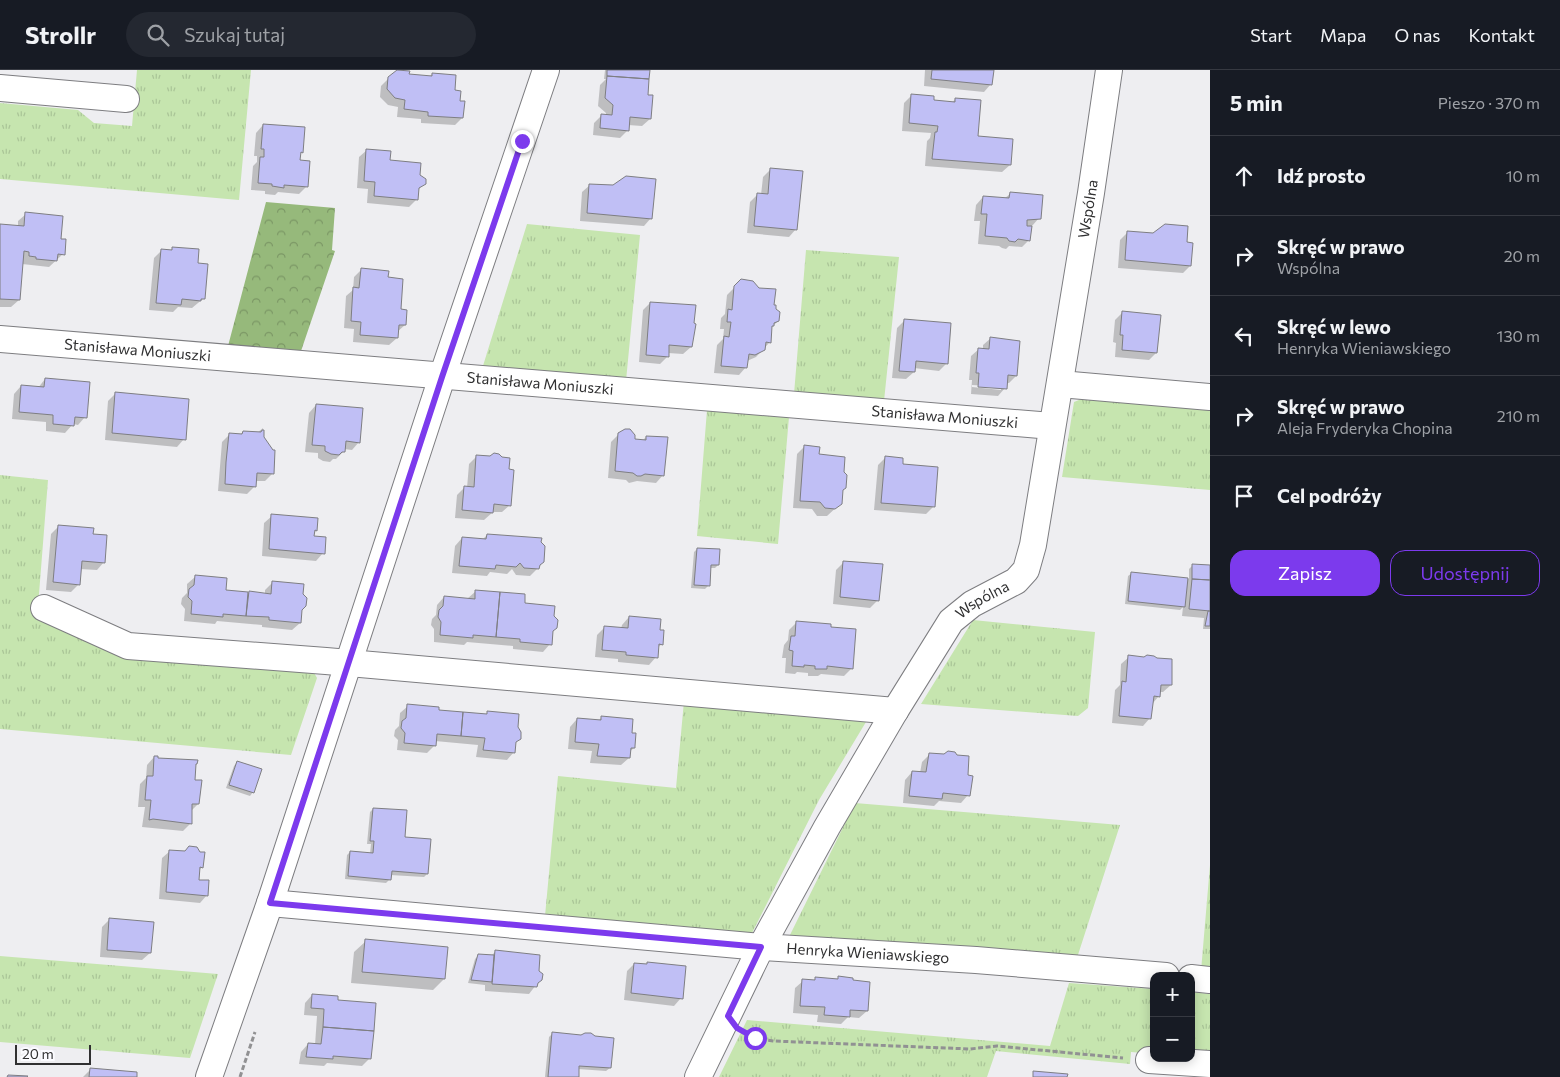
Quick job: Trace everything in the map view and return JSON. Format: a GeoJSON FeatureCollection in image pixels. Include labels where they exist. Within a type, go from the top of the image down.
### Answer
{"type":"FeatureCollection","features":[{"type":"Feature","properties":{"kind":"street"},"geometry":{"type":"LineString","coordinates":[[209,1077],[270,903],[442,377],[546,70]]}},
{"type":"Feature","properties":{"kind":"street","name":"Wspólna"},"geometry":{"type":"LineString","coordinates":[[698,1077],[761,947],[827,827],[894,711],[951,621],[972,604],[1016,581],[1026,570],[1033,545],[1060,384],[1109,70]]}},
{"type":"Feature","properties":{"kind":"street"},"geometry":{"type":"LineString","coordinates":[[0,88],[126,99]]}},
{"type":"Feature","properties":{"kind":"street","name":"Stanisława Moniuszki"},"geometry":{"type":"LineString","coordinates":[[0,339],[1052,426]]}},
{"type":"Feature","properties":{"kind":"street"},"geometry":{"type":"LineString","coordinates":[[1060,384],[1210,397]]}},
{"type":"Feature","properties":{"kind":"street"},"geometry":{"type":"LineString","coordinates":[[44,608],[128,646],[349,663],[894,711]]}},
{"type":"Feature","properties":{"kind":"street","name":"Henryka Wieniawskiego"},"geometry":{"type":"LineString","coordinates":[[270,903],[761,947],[985,960],[1150,975]]}},
{"type":"Feature","properties":{"kind":"street"},"geometry":{"type":"LineString","coordinates":[[1195,978],[1210,980]]}},
{"type":"Feature","properties":{"kind":"street"},"geometry":{"type":"LineString","coordinates":[[1149,1060],[1210,1064]]}},
{"type":"Feature","properties":{"kind":"path"},"geometry":{"type":"LineString","coordinates":[[728,1016],[737,1028],[755,1038],[773,1041],[970,1049],[997,1046],[1149,1060]]}},
{"type":"Feature","properties":{"kind":"green space"},"geometry":{"type":"Polygon","coordinates":[[[137,70],[251,70],[239,200],[0,179],[0,103],[78,110],[94,123],[132,126],[137,70]]]}},
{"type":"Feature","properties":{"kind":"green space"},"geometry":{"type":"Polygon","coordinates":[[[266,202],[335,208],[332,250],[335,251],[300,354],[228,346],[266,202]]]}},
{"type":"Feature","properties":{"kind":"green space"},"geometry":{"type":"Polygon","coordinates":[[[527,224],[640,235],[626,381],[482,369],[527,224]]]}},
{"type":"Feature","properties":{"kind":"green space"},"geometry":{"type":"Polygon","coordinates":[[[806,250],[899,257],[884,401],[794,394],[806,250]]]}},
{"type":"Feature","properties":{"kind":"green space"},"geometry":{"type":"Polygon","coordinates":[[[1084,398],[1210,408],[1210,490],[1062,477],[1074,402],[1084,398]]]}},
{"type":"Feature","properties":{"kind":"green space"},"geometry":{"type":"Polygon","coordinates":[[[707,410],[789,417],[778,544],[697,536],[707,410]]]}},
{"type":"Feature","properties":{"kind":"green space"},"geometry":{"type":"Polygon","coordinates":[[[0,475],[48,480],[39,594],[34,617],[118,653],[312,669],[317,678],[291,755],[0,729],[0,475]]]}},
{"type":"Feature","properties":{"kind":"green space"},"geometry":{"type":"Polygon","coordinates":[[[973,620],[1095,632],[1088,708],[1078,716],[921,704],[973,620]]]}},
{"type":"Feature","properties":{"kind":"green space"},"geometry":{"type":"Polygon","coordinates":[[[684,701],[869,717],[819,800],[752,933],[545,916],[558,776],[676,788],[684,701]]]}},
{"type":"Feature","properties":{"kind":"green space"},"geometry":{"type":"Polygon","coordinates":[[[855,803],[1120,825],[1076,961],[789,937],[855,803]]]}},
{"type":"Feature","properties":{"kind":"green space"},"geometry":{"type":"Polygon","coordinates":[[[1210,865],[1210,972],[1201,971],[1210,865]]]}},
{"type":"Feature","properties":{"kind":"green space"},"geometry":{"type":"Polygon","coordinates":[[[0,956],[218,974],[190,1058],[0,1042],[0,956]]]}},
{"type":"Feature","properties":{"kind":"green space"},"geometry":{"type":"Polygon","coordinates":[[[1069,983],[1150,989],[1150,1054],[1131,1052],[1130,1064],[996,1051],[987,1077],[719,1077],[747,1020],[1050,1046],[1069,983]]]}},
{"type":"Feature","properties":{"kind":"green space"},"geometry":{"type":"Polygon","coordinates":[[[1195,992],[1210,994],[1210,1058],[1195,1057],[1195,992]]]}},
{"type":"Feature","properties":{"kind":"building"},"geometry":{"type":"Polygon","coordinates":[[[397,70],[410,71],[409,74],[432,76],[432,73],[456,75],[455,90],[461,91],[460,101],[465,101],[463,118],[428,116],[428,112],[404,109],[405,100],[395,98],[387,89],[388,77],[397,70]]]}},
{"type":"Feature","properties":{"kind":"building"},"geometry":{"type":"Polygon","coordinates":[[[607,70],[650,70],[649,79],[607,76],[607,70]]]}},
{"type":"Feature","properties":{"kind":"building"},"geometry":{"type":"Polygon","coordinates":[[[932,70],[994,70],[992,85],[931,79],[932,70]]]}},
{"type":"Feature","properties":{"kind":"building"},"geometry":{"type":"Polygon","coordinates":[[[607,76],[649,79],[648,95],[653,95],[651,119],[630,117],[629,131],[600,128],[601,114],[612,115],[613,105],[605,98],[607,76]]]}},
{"type":"Feature","properties":{"kind":"building"},"geometry":{"type":"Polygon","coordinates":[[[911,94],[934,96],[934,100],[955,102],[955,98],[981,100],[978,136],[1013,139],[1011,165],[932,159],[935,132],[937,132],[938,126],[909,123],[911,94]]]}},
{"type":"Feature","properties":{"kind":"building"},"geometry":{"type":"Polygon","coordinates":[[[263,124],[305,127],[303,153],[301,152],[300,160],[310,161],[308,187],[284,185],[284,188],[272,186],[272,184],[258,183],[260,157],[264,157],[264,149],[261,149],[263,124]]]}},
{"type":"Feature","properties":{"kind":"building"},"geometry":{"type":"Polygon","coordinates":[[[366,149],[391,151],[390,160],[421,163],[420,175],[426,179],[426,184],[419,188],[418,200],[374,196],[375,182],[364,181],[366,149]]]}},
{"type":"Feature","properties":{"kind":"building"},"geometry":{"type":"Polygon","coordinates":[[[770,168],[803,171],[797,230],[754,226],[757,193],[768,194],[770,168]]]}},
{"type":"Feature","properties":{"kind":"building"},"geometry":{"type":"Polygon","coordinates":[[[626,176],[656,179],[652,219],[587,213],[589,184],[613,185],[626,176]]]}},
{"type":"Feature","properties":{"kind":"building"},"geometry":{"type":"Polygon","coordinates":[[[1010,192],[1043,195],[1041,219],[1027,220],[1027,226],[1032,226],[1030,241],[1018,239],[1015,242],[1009,241],[1007,238],[985,236],[987,214],[981,214],[983,196],[1009,198],[1010,192]]]}},
{"type":"Feature","properties":{"kind":"building"},"geometry":{"type":"Polygon","coordinates":[[[25,212],[63,216],[61,239],[66,239],[65,255],[58,254],[57,261],[36,259],[36,257],[29,256],[29,252],[24,251],[20,300],[0,299],[0,224],[24,226],[25,212]]]}},
{"type":"Feature","properties":{"kind":"building"},"geometry":{"type":"Polygon","coordinates":[[[1165,224],[1188,226],[1187,242],[1193,243],[1191,266],[1125,260],[1127,231],[1153,233],[1165,224]]]}},
{"type":"Feature","properties":{"kind":"building"},"geometry":{"type":"Polygon","coordinates":[[[172,247],[199,249],[198,263],[208,264],[205,299],[201,299],[201,301],[182,299],[181,305],[156,303],[161,249],[172,250],[172,247]]]}},
{"type":"Feature","properties":{"kind":"building"},"geometry":{"type":"Polygon","coordinates":[[[361,268],[389,271],[388,277],[403,279],[401,309],[407,310],[406,325],[399,325],[398,338],[360,335],[361,322],[351,321],[353,287],[359,288],[361,268]]]}},
{"type":"Feature","properties":{"kind":"building"},"geometry":{"type":"Polygon","coordinates":[[[741,279],[753,281],[759,288],[776,289],[774,305],[776,305],[776,309],[780,312],[779,321],[772,326],[771,343],[766,342],[765,350],[755,355],[749,354],[747,368],[721,366],[724,336],[729,337],[731,322],[727,322],[728,309],[732,310],[734,286],[741,279]]]}},
{"type":"Feature","properties":{"kind":"building"},"geometry":{"type":"Polygon","coordinates":[[[650,302],[696,305],[694,323],[696,324],[692,347],[669,345],[669,357],[646,355],[650,302]]]}},
{"type":"Feature","properties":{"kind":"building"},"geometry":{"type":"Polygon","coordinates":[[[1122,311],[1161,315],[1157,353],[1122,350],[1123,335],[1120,335],[1122,311]]]}},
{"type":"Feature","properties":{"kind":"building"},"geometry":{"type":"Polygon","coordinates":[[[904,319],[951,323],[948,364],[916,361],[915,372],[899,371],[904,319]]]}},
{"type":"Feature","properties":{"kind":"building"},"geometry":{"type":"Polygon","coordinates":[[[990,337],[1020,341],[1017,376],[1008,375],[1007,389],[978,387],[979,373],[976,373],[978,348],[989,349],[990,337]]]}},
{"type":"Feature","properties":{"kind":"building"},"geometry":{"type":"Polygon","coordinates":[[[45,378],[90,382],[87,418],[75,417],[74,426],[53,424],[53,415],[19,412],[21,385],[44,387],[45,378]]]}},
{"type":"Feature","properties":{"kind":"building"},"geometry":{"type":"Polygon","coordinates":[[[115,392],[189,399],[186,440],[112,433],[115,392]]]}},
{"type":"Feature","properties":{"kind":"building"},"geometry":{"type":"Polygon","coordinates":[[[316,404],[363,408],[360,443],[346,441],[345,452],[339,455],[325,451],[325,446],[312,445],[316,404]]]}},
{"type":"Feature","properties":{"kind":"building"},"geometry":{"type":"Polygon","coordinates":[[[625,429],[630,429],[635,435],[635,439],[646,440],[646,436],[668,437],[664,476],[645,474],[637,476],[633,473],[615,471],[618,433],[625,429]]]}},
{"type":"Feature","properties":{"kind":"building"},"geometry":{"type":"Polygon","coordinates":[[[264,430],[264,437],[273,450],[275,450],[274,474],[257,473],[256,487],[225,484],[229,433],[242,434],[243,431],[261,432],[264,430]]]}},
{"type":"Feature","properties":{"kind":"building"},"geometry":{"type":"Polygon","coordinates":[[[804,445],[820,447],[819,454],[845,457],[846,488],[843,490],[842,504],[835,509],[825,508],[820,502],[800,501],[804,445]]]}},
{"type":"Feature","properties":{"kind":"building"},"geometry":{"type":"Polygon","coordinates":[[[494,453],[510,458],[509,469],[514,470],[511,506],[494,504],[493,513],[462,510],[464,486],[474,487],[476,455],[490,456],[494,453]]]}},
{"type":"Feature","properties":{"kind":"building"},"geometry":{"type":"Polygon","coordinates":[[[885,456],[903,458],[903,464],[938,467],[935,507],[881,503],[885,456]]]}},
{"type":"Feature","properties":{"kind":"building"},"geometry":{"type":"Polygon","coordinates":[[[271,514],[318,518],[317,531],[315,530],[314,536],[326,537],[325,554],[269,549],[271,514]]]}},
{"type":"Feature","properties":{"kind":"building"},"geometry":{"type":"Polygon","coordinates":[[[58,525],[94,528],[93,534],[107,535],[105,563],[82,561],[80,585],[53,582],[58,525]]]}},
{"type":"Feature","properties":{"kind":"building"},"geometry":{"type":"Polygon","coordinates":[[[487,534],[542,538],[541,542],[545,546],[544,562],[540,565],[539,569],[524,568],[520,563],[516,567],[496,565],[495,569],[459,566],[462,537],[486,539],[487,534]]]}},
{"type":"Feature","properties":{"kind":"building"},"geometry":{"type":"Polygon","coordinates":[[[697,548],[720,549],[719,565],[711,565],[710,586],[694,585],[697,548]]]}},
{"type":"Feature","properties":{"kind":"building"},"geometry":{"type":"Polygon","coordinates":[[[843,561],[883,564],[879,601],[840,597],[843,561]]]}},
{"type":"Feature","properties":{"kind":"building"},"geometry":{"type":"Polygon","coordinates":[[[1192,564],[1210,565],[1210,580],[1192,579],[1192,564]]]}},
{"type":"Feature","properties":{"kind":"building"},"geometry":{"type":"Polygon","coordinates":[[[1131,572],[1188,578],[1185,607],[1128,601],[1131,572]]]}},
{"type":"Feature","properties":{"kind":"building"},"geometry":{"type":"Polygon","coordinates":[[[195,575],[227,578],[226,590],[248,592],[246,616],[223,614],[223,617],[191,614],[192,601],[188,597],[189,589],[194,585],[195,575]]]}},
{"type":"Feature","properties":{"kind":"building"},"geometry":{"type":"Polygon","coordinates":[[[1192,579],[1210,580],[1210,611],[1189,609],[1192,579]]]}},
{"type":"Feature","properties":{"kind":"building"},"geometry":{"type":"Polygon","coordinates":[[[272,581],[304,584],[303,594],[307,598],[306,606],[302,610],[301,623],[269,620],[269,617],[246,616],[249,591],[271,594],[272,581]]]}},
{"type":"Feature","properties":{"kind":"building"},"geometry":{"type":"Polygon","coordinates":[[[475,590],[500,592],[496,637],[473,635],[473,638],[440,635],[441,622],[438,617],[439,610],[443,606],[444,596],[475,599],[475,590]]]}},
{"type":"Feature","properties":{"kind":"building"},"geometry":{"type":"Polygon","coordinates":[[[500,592],[525,594],[525,603],[555,606],[554,616],[558,620],[557,628],[553,631],[552,645],[520,642],[520,639],[496,637],[500,592]]]}},
{"type":"Feature","properties":{"kind":"building"},"geometry":{"type":"Polygon","coordinates":[[[1208,611],[1210,611],[1210,626],[1205,626],[1208,611]]]}},
{"type":"Feature","properties":{"kind":"building"},"geometry":{"type":"Polygon","coordinates":[[[629,616],[661,619],[660,630],[664,630],[663,645],[659,644],[658,658],[626,655],[626,652],[602,650],[604,626],[628,628],[629,616]]]}},
{"type":"Feature","properties":{"kind":"building"},"geometry":{"type":"Polygon","coordinates":[[[796,621],[831,624],[831,627],[856,629],[853,669],[827,666],[827,669],[815,669],[815,666],[792,666],[793,651],[789,650],[791,636],[795,636],[796,621]]]}},
{"type":"Feature","properties":{"kind":"building"},"geometry":{"type":"Polygon","coordinates":[[[1128,655],[1144,657],[1147,655],[1172,659],[1172,685],[1161,685],[1160,697],[1154,696],[1151,719],[1119,716],[1122,681],[1126,682],[1128,655]]]}},
{"type":"Feature","properties":{"kind":"building"},"geometry":{"type":"Polygon","coordinates":[[[407,704],[439,707],[439,710],[463,712],[461,736],[437,734],[436,746],[404,743],[405,733],[401,728],[402,721],[406,718],[407,704]]]}},
{"type":"Feature","properties":{"kind":"building"},"geometry":{"type":"Polygon","coordinates":[[[487,711],[519,714],[518,727],[521,732],[521,739],[516,742],[515,753],[483,750],[485,738],[461,736],[463,712],[487,714],[487,711]]]}},
{"type":"Feature","properties":{"kind":"building"},"geometry":{"type":"Polygon","coordinates":[[[601,716],[633,719],[632,733],[636,733],[635,748],[631,748],[630,758],[597,756],[599,744],[575,742],[577,718],[601,720],[601,716]]]}},
{"type":"Feature","properties":{"kind":"building"},"geometry":{"type":"Polygon","coordinates":[[[948,751],[955,752],[957,755],[969,756],[968,775],[973,776],[970,796],[943,793],[942,799],[909,796],[912,771],[926,772],[929,753],[944,754],[948,751]]]}},
{"type":"Feature","properties":{"kind":"building"},"geometry":{"type":"Polygon","coordinates":[[[154,756],[158,756],[158,758],[198,760],[195,780],[202,780],[199,804],[192,804],[192,824],[149,820],[151,800],[145,800],[147,776],[153,776],[154,756]]]}},
{"type":"Feature","properties":{"kind":"building"},"geometry":{"type":"Polygon","coordinates":[[[237,761],[262,769],[254,793],[229,785],[237,761]]]}},
{"type":"Feature","properties":{"kind":"building"},"geometry":{"type":"Polygon","coordinates":[[[373,808],[407,810],[405,837],[431,839],[428,874],[392,871],[391,880],[348,876],[350,851],[373,853],[374,841],[370,841],[373,808]]]}},
{"type":"Feature","properties":{"kind":"building"},"geometry":{"type":"Polygon","coordinates":[[[189,846],[197,847],[200,852],[205,852],[203,868],[200,867],[199,880],[209,880],[208,896],[166,892],[169,850],[185,851],[189,846]]]}},
{"type":"Feature","properties":{"kind":"building"},"geometry":{"type":"Polygon","coordinates":[[[109,918],[154,922],[151,953],[107,950],[109,918]]]}},
{"type":"Feature","properties":{"kind":"building"},"geometry":{"type":"Polygon","coordinates":[[[365,939],[448,947],[445,979],[362,972],[365,939]]]}},
{"type":"Feature","properties":{"kind":"building"},"geometry":{"type":"Polygon","coordinates":[[[495,950],[540,955],[539,971],[543,974],[542,980],[538,983],[537,987],[492,984],[495,950]]]}},
{"type":"Feature","properties":{"kind":"building"},"geometry":{"type":"Polygon","coordinates":[[[478,954],[494,955],[492,982],[471,980],[478,954]]]}},
{"type":"Feature","properties":{"kind":"building"},"geometry":{"type":"Polygon","coordinates":[[[647,962],[686,966],[683,999],[631,993],[634,963],[647,964],[647,962]]]}},
{"type":"Feature","properties":{"kind":"building"},"geometry":{"type":"Polygon","coordinates":[[[838,976],[870,982],[868,1011],[850,1010],[850,1017],[824,1015],[825,1007],[800,1006],[802,979],[815,980],[815,977],[838,979],[838,976]]]}},
{"type":"Feature","properties":{"kind":"building"},"geometry":{"type":"Polygon","coordinates":[[[312,994],[338,996],[338,1000],[376,1003],[374,1031],[323,1027],[324,1009],[311,1008],[312,994]]]}},
{"type":"Feature","properties":{"kind":"building"},"geometry":{"type":"Polygon","coordinates":[[[323,1027],[374,1031],[371,1059],[333,1056],[333,1059],[306,1057],[308,1043],[321,1044],[323,1027]]]}},
{"type":"Feature","properties":{"kind":"building"},"geometry":{"type":"Polygon","coordinates":[[[552,1032],[581,1035],[591,1033],[595,1036],[614,1038],[611,1068],[579,1066],[579,1077],[548,1077],[552,1032]]]}},
{"type":"Feature","properties":{"kind":"building"},"geometry":{"type":"Polygon","coordinates":[[[90,1068],[137,1072],[137,1077],[89,1077],[90,1068]]]}},
{"type":"Feature","properties":{"kind":"building"},"geometry":{"type":"Polygon","coordinates":[[[1033,1071],[1068,1074],[1067,1077],[1033,1077],[1033,1071]]]}},
{"type":"Feature","properties":{"kind":"building"},"geometry":{"type":"Polygon","coordinates":[[[8,1075],[28,1076],[7,1077],[8,1075]]]}},
{"type":"Feature","properties":{"kind":"route"},"geometry":{"type":"LineString","coordinates":[[522,141],[442,377],[270,903],[761,947],[728,1016],[737,1028],[755,1038]]}}]}
